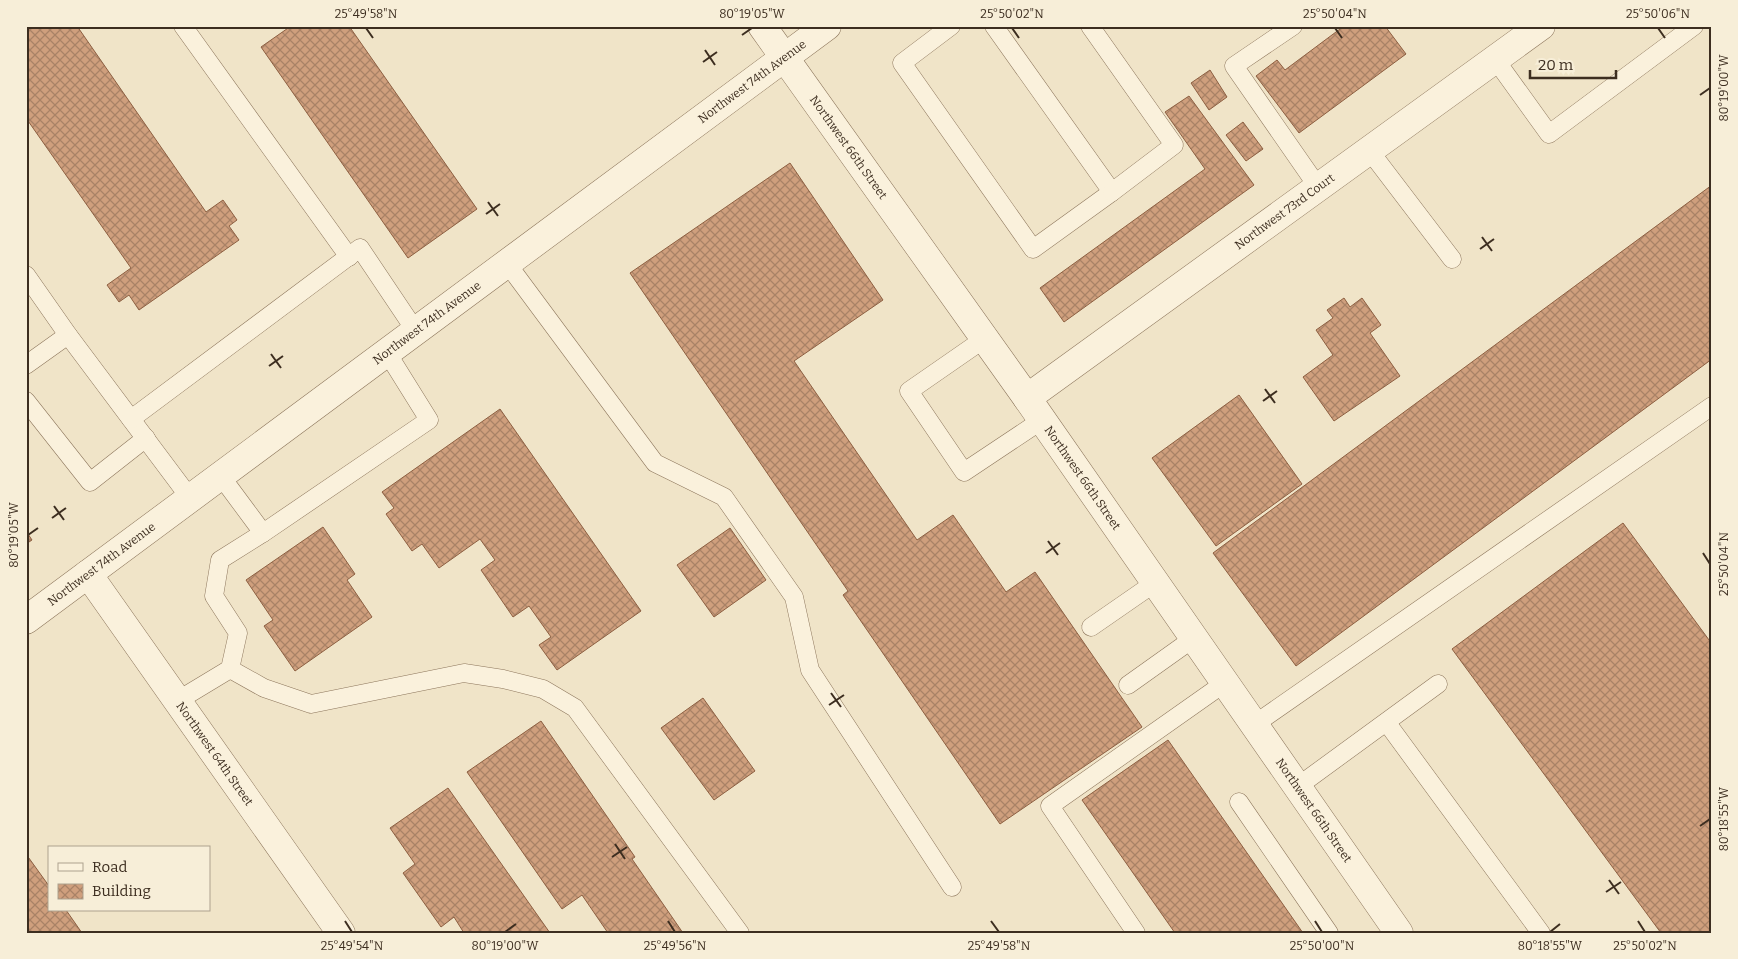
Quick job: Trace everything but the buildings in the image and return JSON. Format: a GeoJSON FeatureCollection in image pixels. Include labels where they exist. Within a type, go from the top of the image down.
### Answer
{"type":"FeatureCollection","features":[{"type":"Feature","properties":{"kind":"street","name":"Northwest 66th Street"},"geometry":{"type":"LineString","coordinates":[[762,26],[1156,582],[1399,933]]}},
{"type":"Feature","properties":{"kind":"street","name":"Northwest 74th Avenue"},"geometry":{"type":"LineString","coordinates":[[26,620],[506,262],[827,26]]}},
{"type":"Feature","properties":{"kind":"street","name":"Northwest 73rd Court"},"geometry":{"type":"LineString","coordinates":[[1034,409],[1318,187],[1541,26]]}},
{"type":"Feature","properties":{"kind":"street","name":"Northwest 64th Street"},"geometry":{"type":"LineString","coordinates":[[88,574],[341,933]]}},
{"type":"Feature","properties":{"kind":"lane"},"geometry":{"type":"LineString","coordinates":[[183,26],[349,257]]}},
{"type":"Feature","properties":{"kind":"lane"},"geometry":{"type":"LineString","coordinates":[[951,26],[902,63],[1033,249],[1174,146],[1090,26]]}},
{"type":"Feature","properties":{"kind":"lane"},"geometry":{"type":"LineString","coordinates":[[994,26],[1112,192]]}},
{"type":"Feature","properties":{"kind":"lane"},"geometry":{"type":"LineString","coordinates":[[1293,26],[1234,66],[1318,187]]}},
{"type":"Feature","properties":{"kind":"lane"},"geometry":{"type":"LineString","coordinates":[[1495,59],[1549,134],[1694,26]]}},
{"type":"Feature","properties":{"kind":"lane"},"geometry":{"type":"LineString","coordinates":[[1369,150],[1452,259]]}},
{"type":"Feature","properties":{"kind":"lane"},"geometry":{"type":"LineString","coordinates":[[131,418],[360,248],[415,330]]}},
{"type":"Feature","properties":{"kind":"lane"},"geometry":{"type":"LineString","coordinates":[[506,262],[655,463],[724,497],[794,597],[810,670],[952,887]]}},
{"type":"Feature","properties":{"kind":"lane"},"geometry":{"type":"LineString","coordinates":[[26,275],[68,335],[190,498]]}},
{"type":"Feature","properties":{"kind":"lane"},"geometry":{"type":"LineString","coordinates":[[26,365],[68,335]]}},
{"type":"Feature","properties":{"kind":"lane"},"geometry":{"type":"LineString","coordinates":[[984,339],[909,391],[964,472],[1034,409]]}},
{"type":"Feature","properties":{"kind":"lane"},"geometry":{"type":"LineString","coordinates":[[177,701],[230,669],[238,633],[214,596],[220,560],[429,420],[386,351]]}},
{"type":"Feature","properties":{"kind":"lane"},"geometry":{"type":"LineString","coordinates":[[26,401],[90,482],[146,438]]}},
{"type":"Feature","properties":{"kind":"lane"},"geometry":{"type":"LineString","coordinates":[[1255,724],[1712,406]]}},
{"type":"Feature","properties":{"kind":"lane"},"geometry":{"type":"LineString","coordinates":[[220,475],[263,533]]}},
{"type":"Feature","properties":{"kind":"lane"},"geometry":{"type":"LineString","coordinates":[[1091,627],[1156,582]]}},
{"type":"Feature","properties":{"kind":"lane"},"geometry":{"type":"LineString","coordinates":[[1128,685],[1194,638]]}},
{"type":"Feature","properties":{"kind":"lane"},"geometry":{"type":"LineString","coordinates":[[230,669],[264,688],[311,704],[464,673],[503,679],[543,689],[575,708],[740,933]]}},
{"type":"Feature","properties":{"kind":"lane"},"geometry":{"type":"LineString","coordinates":[[1136,933],[1050,806],[1226,682]]}},
{"type":"Feature","properties":{"kind":"lane"},"geometry":{"type":"LineString","coordinates":[[1297,787],[1438,684]]}},
{"type":"Feature","properties":{"kind":"lane"},"geometry":{"type":"LineString","coordinates":[[1387,723],[1541,933]]}},
{"type":"Feature","properties":{"kind":"lane"},"geometry":{"type":"LineString","coordinates":[[1239,802],[1329,933]]}}]}
